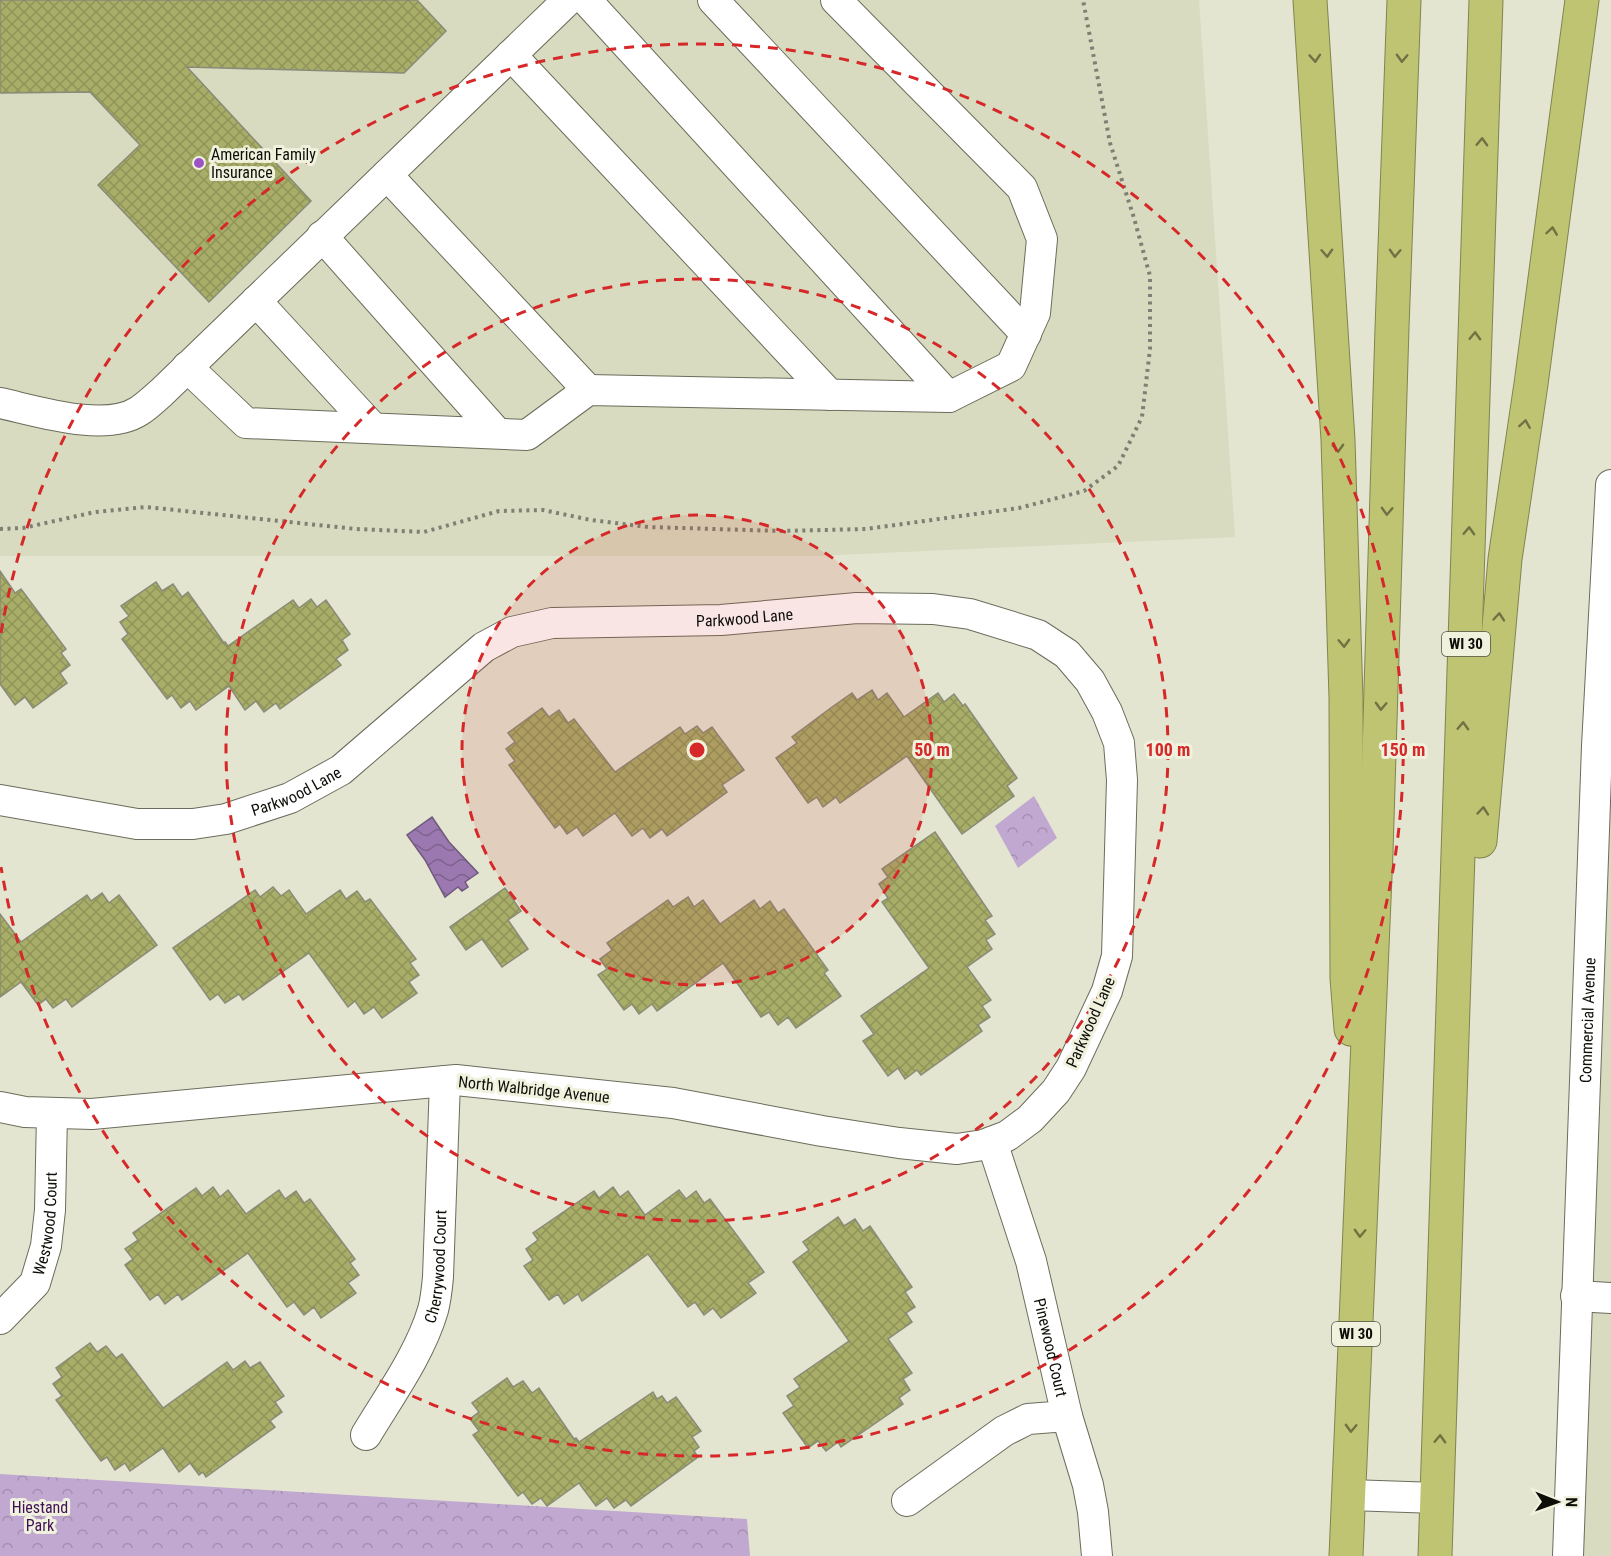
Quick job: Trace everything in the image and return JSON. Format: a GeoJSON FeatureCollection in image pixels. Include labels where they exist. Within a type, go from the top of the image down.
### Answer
{"type":"FeatureCollection","features":[{"type":"Feature","properties":{"kind":"highway"},"geometry":{"type":"LineString","coordinates":[[1310,0],[1338,440],[1346,698],[1347,978],[1362,1174]]}},
{"type":"Feature","properties":{"kind":"highway","name":"WI 30"},"geometry":{"type":"LineString","coordinates":[[1346,1556],[1377,853],[1404,0]]}},
{"type":"Feature","properties":{"kind":"highway","name":"WI 30"},"geometry":{"type":"LineString","coordinates":[[1436,1556],[1486,0]]}},
{"type":"Feature","properties":{"kind":"highway"},"geometry":{"type":"LineString","coordinates":[[1445,1288],[1504,559],[1531,384],[1582,0]]}},
{"type":"Feature","properties":{"kind":"street"},"geometry":{"type":"LineString","coordinates":[[0,403],[87,421],[115,419],[137,412],[187,367],[568,0]]}},
{"type":"Feature","properties":{"kind":"street"},"geometry":{"type":"LineString","coordinates":[[586,0],[949,397]]}},
{"type":"Feature","properties":{"kind":"street"},"geometry":{"type":"LineString","coordinates":[[713,0],[1026,334]]}},
{"type":"Feature","properties":{"kind":"street"},"geometry":{"type":"LineString","coordinates":[[187,367],[246,423],[527,435],[588,390],[949,397],[1011,366],[1035,313],[1042,239],[1022,188],[836,0]]}},
{"type":"Feature","properties":{"kind":"street"},"geometry":{"type":"LineString","coordinates":[[511,55],[830,395]]}},
{"type":"Feature","properties":{"kind":"street"},"geometry":{"type":"LineString","coordinates":[[387,175],[588,390]]}},
{"type":"Feature","properties":{"kind":"street"},"geometry":{"type":"LineString","coordinates":[[322,236],[497,434]]}},
{"type":"Feature","properties":{"kind":"street"},"geometry":{"type":"LineString","coordinates":[[256,301],[373,428]]}},
{"type":"Feature","properties":{"kind":"street","name":"Commercial Avenue"},"geometry":{"type":"LineString","coordinates":[[1568,1556],[1576,1296],[1598,1099],[1603,775],[1611,484]]}},
{"type":"Feature","properties":{"kind":"street","name":"Parkwood Lane"},"geometry":{"type":"LineString","coordinates":[[0,800],[137,824],[193,824],[226,819],[290,798],[341,770],[484,647],[512,632],[552,623],[721,620],[857,608],[933,609],[970,614],[1003,623],[1038,635],[1066,654],[1090,681],[1107,712],[1119,743],[1122,771],[1117,956],[1107,991],[1071,1068],[1049,1099]]}},
{"type":"Feature","properties":{"kind":"street","name":"North Walbridge Avenue"},"geometry":{"type":"LineString","coordinates":[[0,1107],[52,1114],[96,1113],[456,1080],[673,1103],[822,1131],[957,1149],[992,1142],[1007,1136],[1030,1119],[1049,1099]]}},
{"type":"Feature","properties":{"kind":"street","name":"Cherrywood Court"},"geometry":{"type":"LineString","coordinates":[[366,1434],[409,1362],[434,1309],[438,1277],[445,1081]]}},
{"type":"Feature","properties":{"kind":"street","name":"Westwood Court"},"geometry":{"type":"LineString","coordinates":[[0,1319],[35,1283],[46,1246],[50,1210],[52,1114]]}},
{"type":"Feature","properties":{"kind":"street","name":"Pinewood Court"},"geometry":{"type":"LineString","coordinates":[[992,1142],[1031,1261],[1067,1416],[1088,1485],[1097,1556]]}},
{"type":"Feature","properties":{"kind":"street"},"geometry":{"type":"LineString","coordinates":[[1576,1296],[1611,1298]]}},
{"type":"Feature","properties":{"kind":"street"},"geometry":{"type":"LineString","coordinates":[[907,1501],[1004,1431],[1028,1419],[1067,1416]]}},
{"type":"Feature","properties":{"kind":"street"},"geometry":{"type":"LineString","coordinates":[[1348,1495],[1437,1498]]}},
{"type":"Feature","properties":{"kind":"path"},"geometry":{"type":"LineString","coordinates":[[0,530],[23,528],[95,512],[146,507],[356,529],[424,532],[499,511],[543,510],[591,520],[648,527],[781,531],[866,529],[1019,508],[1084,491],[1119,466],[1142,417],[1150,350],[1150,276],[1110,143],[1083,0]]}},
{"type":"Feature","properties":{"kind":"shaded area"},"geometry":{"type":"Polygon","coordinates":[[[0,0],[1199,0],[1235,537],[816,556],[0,556],[0,0]]]}},
{"type":"Feature","properties":{"kind":"shaded area"},"geometry":{"type":"Polygon","coordinates":[[[1611,747],[1611,1556],[1568,1556],[1611,747]]]}},
{"type":"Feature","properties":{"kind":"green space"},"geometry":{"type":"Polygon","coordinates":[[[1034,796],[1057,838],[1018,868],[995,826],[1034,796]]]}},
{"type":"Feature","properties":{"kind":"green space","name":"Hiestand Park"},"geometry":{"type":"Polygon","coordinates":[[[0,1474],[747,1519],[750,1556],[0,1556],[0,1474]]]}},
{"type":"Feature","properties":{"kind":"water"},"geometry":{"type":"Polygon","coordinates":[[[432,817],[449,842],[478,873],[465,882],[468,887],[462,891],[458,887],[445,897],[425,860],[407,835],[432,817]]]}},
{"type":"Feature","properties":{"kind":"building","name":"American Family Insurance"},"geometry":{"type":"Polygon","coordinates":[[[0,0],[417,0],[446,31],[404,73],[187,67],[311,201],[209,302],[98,185],[140,145],[90,92],[0,93],[0,0]]]}},
{"type":"Feature","properties":{"kind":"building"},"geometry":{"type":"Polygon","coordinates":[[[0,571],[15,593],[21,589],[66,649],[61,653],[70,665],[60,673],[67,683],[33,708],[25,697],[15,705],[0,684],[0,571]]]}},
{"type":"Feature","properties":{"kind":"building"},"geometry":{"type":"Polygon","coordinates":[[[156,582],[162,591],[173,584],[182,597],[188,592],[228,646],[293,600],[299,608],[311,599],[317,607],[326,600],[350,634],[342,640],[348,650],[336,659],[341,665],[280,709],[276,703],[264,712],[256,701],[245,710],[229,686],[196,710],[190,701],[181,708],[172,695],[167,699],[122,639],[128,634],[120,622],[129,616],[121,606],[156,582]]]}},
{"type":"Feature","properties":{"kind":"building"},"geometry":{"type":"Polygon","coordinates":[[[872,690],[878,700],[887,693],[904,717],[938,693],[944,702],[954,694],[963,706],[965,704],[1017,778],[1007,786],[1014,796],[962,834],[907,756],[840,803],[836,797],[823,807],[817,797],[808,803],[776,758],[797,743],[792,737],[832,707],[852,693],[857,700],[872,690]]]}},
{"type":"Feature","properties":{"kind":"building"},"geometry":{"type":"Polygon","coordinates":[[[542,708],[549,717],[559,710],[568,723],[574,719],[615,772],[680,727],[685,734],[697,726],[703,733],[712,727],[744,770],[722,785],[727,792],[667,836],[662,829],[650,838],[643,828],[632,836],[615,813],[583,836],[577,827],[567,834],[560,824],[555,828],[509,765],[515,761],[506,749],[515,742],[508,733],[542,708]]]}},
{"type":"Feature","properties":{"kind":"building"},"geometry":{"type":"Polygon","coordinates":[[[935,832],[992,916],[985,920],[995,934],[986,940],[992,949],[967,967],[991,1000],[982,1006],[990,1017],[978,1025],[982,1031],[921,1075],[917,1070],[905,1079],[898,1068],[888,1076],[863,1041],[874,1034],[861,1016],[929,968],[882,902],[888,898],[879,884],[888,877],[882,869],[935,832]]]}},
{"type":"Feature","properties":{"kind":"building"},"geometry":{"type":"Polygon","coordinates":[[[273,887],[281,896],[289,890],[306,914],[340,890],[346,899],[357,891],[365,902],[370,899],[416,959],[410,963],[419,975],[409,982],[417,993],[382,1018],[374,1007],[364,1014],[355,1001],[348,1007],[309,953],[243,1000],[239,994],[225,1003],[218,994],[210,1000],[173,948],[255,890],[260,897],[273,887]]]}},
{"type":"Feature","properties":{"kind":"building"},"geometry":{"type":"Polygon","coordinates":[[[505,888],[521,911],[508,920],[528,949],[502,967],[482,939],[466,950],[450,927],[505,888]]]}},
{"type":"Feature","properties":{"kind":"building"},"geometry":{"type":"Polygon","coordinates":[[[102,893],[109,903],[119,895],[157,945],[72,1007],[66,999],[53,1008],[46,999],[38,1005],[21,982],[0,997],[0,914],[21,942],[87,895],[91,901],[102,893]]]}},
{"type":"Feature","properties":{"kind":"building"},"geometry":{"type":"Polygon","coordinates":[[[688,897],[694,907],[703,900],[720,924],[754,900],[760,909],[770,901],[778,913],[784,909],[828,970],[824,973],[841,996],[796,1028],[788,1017],[778,1025],[769,1012],[761,1017],[723,963],[657,1011],[652,1004],[639,1014],[632,1004],[624,1010],[598,975],[607,969],[600,959],[612,950],[607,943],[668,900],[673,907],[688,897]]]}},
{"type":"Feature","properties":{"kind":"building"},"geometry":{"type":"Polygon","coordinates":[[[213,1187],[220,1197],[228,1190],[246,1214],[279,1190],[285,1199],[296,1191],[304,1203],[310,1199],[355,1259],[350,1263],[359,1275],[348,1283],[356,1293],[321,1318],[314,1307],[304,1315],[294,1302],[287,1307],[248,1253],[182,1300],[178,1294],[165,1304],[158,1294],[150,1300],[125,1265],[133,1259],[125,1249],[138,1240],[133,1233],[196,1188],[202,1196],[213,1187]]]}},
{"type":"Feature","properties":{"kind":"building"},"geometry":{"type":"Polygon","coordinates":[[[613,1187],[620,1197],[628,1191],[645,1215],[679,1190],[686,1199],[696,1191],[704,1203],[710,1199],[764,1272],[748,1283],[756,1293],[721,1318],[713,1308],[704,1315],[695,1302],[688,1307],[648,1254],[582,1301],[578,1294],[564,1304],[558,1294],[549,1300],[524,1266],[533,1260],[526,1249],[538,1240],[533,1233],[594,1191],[599,1198],[613,1187]]]}},
{"type":"Feature","properties":{"kind":"building"},"geometry":{"type":"Polygon","coordinates":[[[838,1217],[844,1226],[855,1219],[863,1231],[870,1226],[912,1287],[905,1292],[915,1307],[906,1313],[912,1322],[888,1339],[912,1373],[903,1379],[910,1390],[899,1398],[903,1404],[841,1447],[838,1442],[826,1451],[818,1441],[808,1448],[783,1413],[794,1406],[787,1396],[800,1387],[794,1379],[849,1341],[793,1262],[809,1250],[803,1242],[838,1217]]]}},
{"type":"Feature","properties":{"kind":"building"},"geometry":{"type":"Polygon","coordinates":[[[90,1343],[97,1352],[106,1346],[116,1358],[122,1354],[163,1408],[227,1362],[233,1370],[245,1361],[250,1368],[260,1362],[284,1396],[275,1402],[282,1412],[270,1421],[275,1427],[206,1477],[203,1472],[199,1475],[190,1463],[179,1472],[163,1448],[130,1471],[125,1463],[115,1470],[107,1457],[101,1461],[56,1400],[62,1396],[53,1384],[62,1377],[56,1368],[90,1343]]]}},
{"type":"Feature","properties":{"kind":"building"},"geometry":{"type":"Polygon","coordinates":[[[507,1378],[513,1387],[523,1381],[532,1393],[539,1388],[574,1439],[576,1438],[579,1442],[653,1392],[657,1399],[662,1396],[667,1403],[676,1397],[701,1431],[692,1437],[699,1447],[694,1451],[698,1457],[631,1506],[626,1500],[614,1508],[607,1498],[596,1506],[579,1483],[547,1506],[541,1498],[532,1504],[523,1492],[518,1496],[473,1435],[479,1431],[470,1419],[479,1412],[472,1403],[507,1378]]]}},
{"type":"Feature","properties":{"kind":"place","name":"American Family Insurance"},"geometry":{"type":"Point","coordinates":[199,163]}}]}
